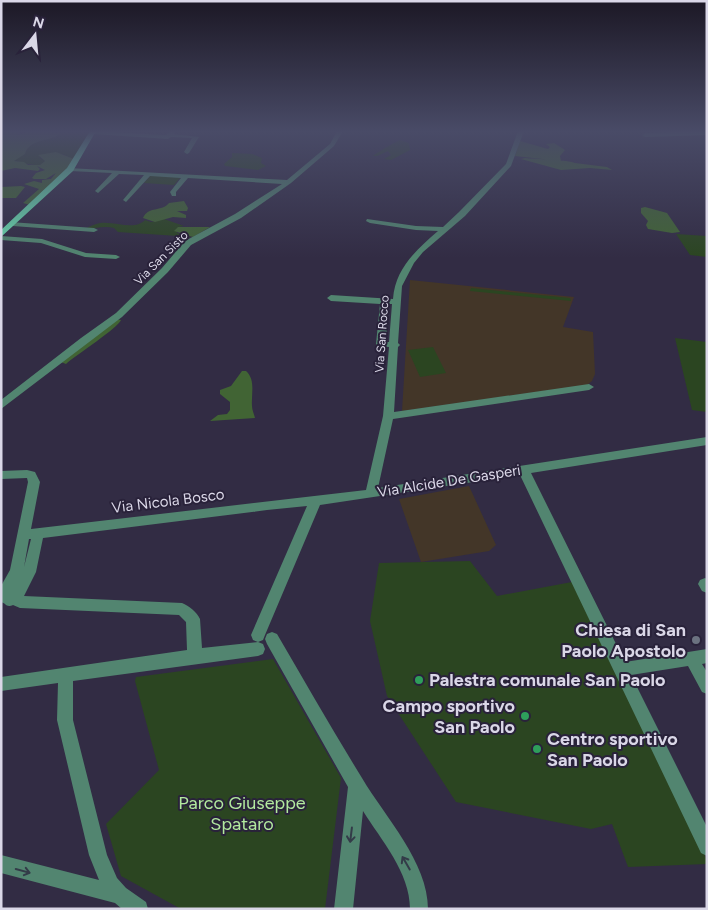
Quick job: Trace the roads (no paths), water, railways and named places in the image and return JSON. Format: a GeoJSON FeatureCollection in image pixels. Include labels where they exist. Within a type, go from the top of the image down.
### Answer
{"type":"FeatureCollection","features":[{"type":"Feature","properties":{"kind":"main road"},"geometry":{"type":"LineString","coordinates":[[1,237],[65,173]]}},
{"type":"Feature","properties":{"kind":"street"},"geometry":{"type":"LineString","coordinates":[[98,191],[116,173]]}},
{"type":"Feature","properties":{"kind":"street"},"geometry":{"type":"LineString","coordinates":[[141,173],[289,182]]}},
{"type":"Feature","properties":{"kind":"street","name":"Via San Sisto"},"geometry":{"type":"LineString","coordinates":[[1,406],[84,340],[119,315],[165,270],[188,243],[238,216],[299,173]]}},
{"type":"Feature","properties":{"kind":"street","name":"Via San Rocco"},"geometry":{"type":"LineString","coordinates":[[371,494],[388,416],[395,345],[398,286],[410,262],[443,229],[462,214],[501,173]]}},
{"type":"Feature","properties":{"kind":"street"},"geometry":{"type":"LineString","coordinates":[[126,200],[150,174]]}},
{"type":"Feature","properties":{"kind":"street"},"geometry":{"type":"LineString","coordinates":[[174,195],[173,192],[186,176]]}},
{"type":"Feature","properties":{"kind":"street"},"geometry":{"type":"LineString","coordinates":[[370,221],[416,228],[443,229]]}},
{"type":"Feature","properties":{"kind":"street"},"geometry":{"type":"LineString","coordinates":[[13,224],[94,230]]}},
{"type":"Feature","properties":{"kind":"street"},"geometry":{"type":"LineString","coordinates":[[1,237],[42,241],[85,255],[116,257]]}},
{"type":"Feature","properties":{"kind":"street"},"geometry":{"type":"LineString","coordinates":[[331,298],[398,302]]}},
{"type":"Feature","properties":{"kind":"street"},"geometry":{"type":"LineString","coordinates":[[385,301],[381,344],[395,345]]}},
{"type":"Feature","properties":{"kind":"street"},"geometry":{"type":"LineString","coordinates":[[388,416],[589,387]]}},
{"type":"Feature","properties":{"kind":"street","name":"Via Alcide De Gasperi"},"geometry":{"type":"LineString","coordinates":[[315,502],[707,441]]}},
{"type":"Feature","properties":{"kind":"street"},"geometry":{"type":"LineString","coordinates":[[523,469],[707,846]]}},
{"type":"Feature","properties":{"kind":"street"},"geometry":{"type":"LineString","coordinates":[[1,475],[23,473],[31,475],[33,479],[23,530],[32,534],[27,579],[6,600],[15,608],[56,607],[190,615],[194,622],[195,656]]}},
{"type":"Feature","properties":{"kind":"street"},"geometry":{"type":"LineString","coordinates":[[315,502],[265,617],[266,643],[409,867],[419,900],[419,909]]}},
{"type":"Feature","properties":{"kind":"street","name":"Via Nicola Bosco"},"geometry":{"type":"LineString","coordinates":[[32,534],[267,505],[315,502]]}},
{"type":"Feature","properties":{"kind":"street"},"geometry":{"type":"LineString","coordinates":[[1,684],[195,656],[240,652],[266,643]]}},
{"type":"Feature","properties":{"kind":"street"},"geometry":{"type":"LineString","coordinates":[[621,670],[701,661],[707,687]]}},
{"type":"Feature","properties":{"kind":"street"},"geometry":{"type":"LineString","coordinates":[[66,676],[64,697],[65,720],[98,855],[110,885],[119,895],[139,909]]}},
{"type":"Feature","properties":{"kind":"street"},"geometry":{"type":"LineString","coordinates":[[343,909],[357,786]]}},
{"type":"Feature","properties":{"kind":"street"},"geometry":{"type":"LineString","coordinates":[[1,864],[76,882],[119,895]]}},
{"type":"Feature","properties":{"kind":"place","name":"Chiesa di San Paolo Apostolo"},"geometry":{"type":"Point","coordinates":[696,640]}},
{"type":"Feature","properties":{"kind":"place","name":"Palestra comunale San Paolo"},"geometry":{"type":"Point","coordinates":[419,680]}},
{"type":"Feature","properties":{"kind":"place","name":"Campo sportivo San Paolo"},"geometry":{"type":"Point","coordinates":[525,716]}},
{"type":"Feature","properties":{"kind":"place","name":"Centro sportivo San Paolo"},"geometry":{"type":"Point","coordinates":[537,749]}},
{"type":"Feature","properties":{"kind":"park label","name":"Parco Giuseppe Spataro"},"geometry":{"type":"Point","coordinates":[242,813]}}]}
